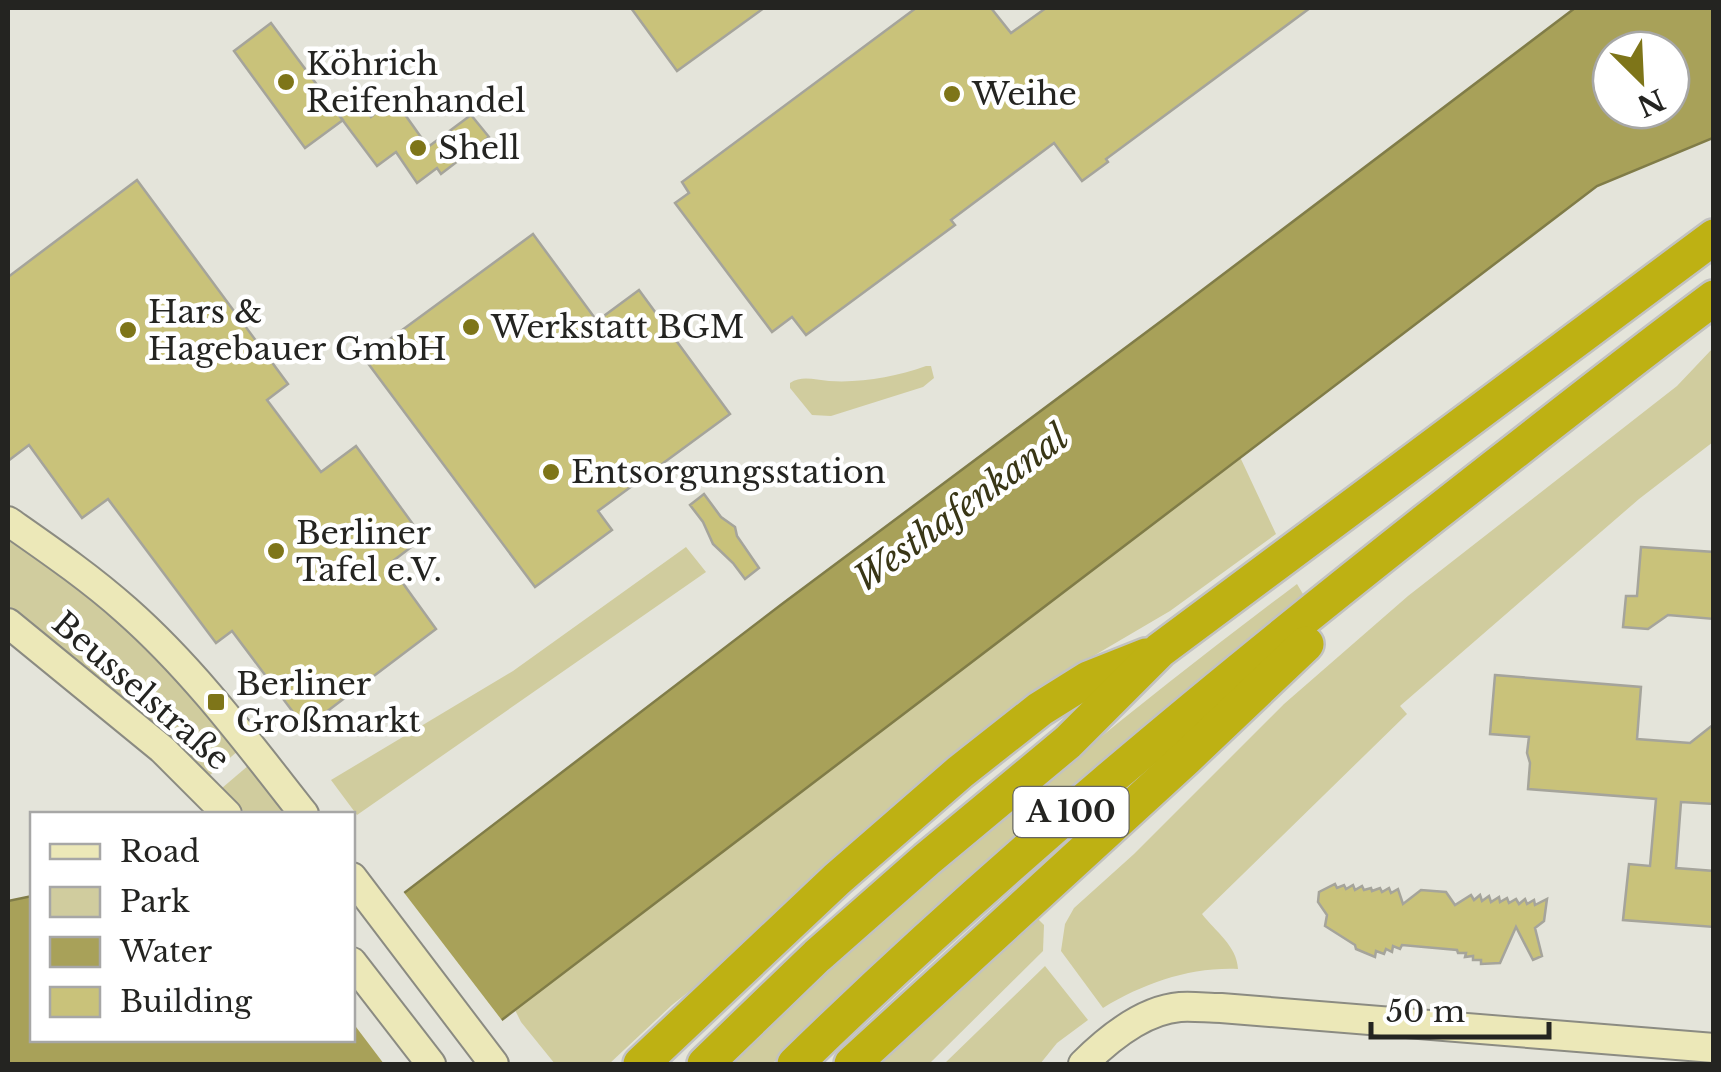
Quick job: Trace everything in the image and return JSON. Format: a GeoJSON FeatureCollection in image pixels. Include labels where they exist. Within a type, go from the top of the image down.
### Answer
{"type":"FeatureCollection","features":[{"type":"Feature","properties":{"kind":"highway","name":"A 100"},"geometry":{"type":"LineString","coordinates":[[705,1064],[831,944],[1068,742],[1160,650],[1714,237]]}},
{"type":"Feature","properties":{"kind":"highway","name":"A 100"},"geometry":{"type":"LineString","coordinates":[[795,1064],[974,897],[1164,731],[1635,356],[1714,298]]}},
{"type":"Feature","properties":{"kind":"highway"},"geometry":{"type":"LineString","coordinates":[[852,1064],[1334,617],[1360,574]]}},
{"type":"Feature","properties":{"kind":"highway"},"geometry":{"type":"LineString","coordinates":[[641,1064],[837,879],[960,772],[1040,709],[1088,678],[1160,650]]}},
{"type":"Feature","properties":{"kind":"main road","name":"Beusselstraße"},"geometry":{"type":"LineString","coordinates":[[8,522],[68,564],[138,622],[216,702],[302,812]]}},
{"type":"Feature","properties":{"kind":"main road","name":"Beusselstraße"},"geometry":{"type":"LineString","coordinates":[[8,623],[162,749],[224,812]]}},
{"type":"Feature","properties":{"kind":"main road"},"geometry":{"type":"LineString","coordinates":[[355,881],[488,1058]]}},
{"type":"Feature","properties":{"kind":"main road"},"geometry":{"type":"LineString","coordinates":[[355,966],[431,1064]]}},
{"type":"Feature","properties":{"kind":"main road"},"geometry":{"type":"LineString","coordinates":[[1082,1064],[1110,1038],[1177,1007],[1714,1048]]}},
{"type":"Feature","properties":{"kind":"green space"},"geometry":{"type":"Polygon","coordinates":[[[1713,348],[1713,442],[1639,499],[1400,706],[1407,714],[1202,914],[1230,946],[1238,969],[1168,978],[1103,1008],[1061,951],[1065,924],[1074,908],[1134,854],[1284,704],[1408,596],[1677,386],[1713,348]]]}},
{"type":"Feature","properties":{"kind":"green space"},"geometry":{"type":"Polygon","coordinates":[[[931,366],[934,378],[923,387],[831,416],[812,415],[790,388],[790,383],[799,379],[866,380],[931,366]]]}},
{"type":"Feature","properties":{"kind":"green space"},"geometry":{"type":"Polygon","coordinates":[[[1240,457],[1276,534],[1170,611],[1078,665],[672,1005],[609,1064],[555,1064],[515,1010],[1240,457]]]}},
{"type":"Feature","properties":{"kind":"green space"},"geometry":{"type":"Polygon","coordinates":[[[8,537],[115,620],[239,750],[210,775],[126,699],[8,605],[8,537]]]}},
{"type":"Feature","properties":{"kind":"green space"},"geometry":{"type":"Polygon","coordinates":[[[686,547],[706,572],[357,815],[331,780],[513,671],[686,547]]]}},
{"type":"Feature","properties":{"kind":"green space"},"geometry":{"type":"Polygon","coordinates":[[[1297,584],[1303,594],[1127,742],[772,1064],[727,1064],[1005,816],[1297,584]]]}},
{"type":"Feature","properties":{"kind":"green space"},"geometry":{"type":"Polygon","coordinates":[[[249,765],[285,812],[244,812],[222,788],[249,765]]]}},
{"type":"Feature","properties":{"kind":"green space"},"geometry":{"type":"Polygon","coordinates":[[[1036,917],[1044,925],[1043,951],[929,1064],[875,1064],[1036,917]]]}},
{"type":"Feature","properties":{"kind":"green space"},"geometry":{"type":"Polygon","coordinates":[[[1045,966],[1088,1020],[1057,1043],[1040,1064],[944,1064],[1045,966]]]}},
{"type":"Feature","properties":{"kind":"water","name":"Westhafenkanal"},"geometry":{"type":"Polygon","coordinates":[[[1575,8],[1713,8],[1713,138],[1597,186],[444,1064],[8,1064],[8,901],[30,896],[30,1042],[355,1042],[355,930],[1575,8]]]}},
{"type":"Feature","properties":{"kind":"pier"},"geometry":{"type":"Polygon","coordinates":[[[408,883],[402,890],[504,1023],[517,1016],[453,1064],[384,1064],[355,1026],[355,924],[408,883]]]}},
{"type":"Feature","properties":{"kind":"building"},"geometry":{"type":"Polygon","coordinates":[[[631,8],[764,8],[677,71],[631,8]]]}},
{"type":"Feature","properties":{"kind":"building"},"geometry":{"type":"Polygon","coordinates":[[[916,8],[991,8],[1011,33],[1046,8],[1310,8],[1106,159],[1108,162],[1082,181],[1054,143],[951,220],[955,225],[806,335],[792,317],[772,332],[675,203],[689,193],[682,182],[916,8]]]}},
{"type":"Feature","properties":{"kind":"building"},"geometry":{"type":"Polygon","coordinates":[[[271,23],[338,113],[358,99],[371,117],[389,102],[396,102],[428,147],[471,115],[489,137],[441,174],[437,168],[417,183],[396,152],[377,166],[343,120],[305,148],[234,51],[271,23]]]}},
{"type":"Feature","properties":{"kind":"building"},"geometry":{"type":"Polygon","coordinates":[[[137,180],[288,384],[267,400],[321,472],[356,446],[423,538],[389,564],[436,629],[305,728],[232,631],[216,643],[108,499],[82,518],[29,445],[8,461],[8,277],[137,180]]]}},
{"type":"Feature","properties":{"kind":"building","name":"Entsorgungsstation"},"geometry":{"type":"Polygon","coordinates":[[[533,234],[597,321],[639,290],[730,414],[598,511],[612,530],[535,587],[364,358],[533,234]]]}},
{"type":"Feature","properties":{"kind":"building"},"geometry":{"type":"Polygon","coordinates":[[[704,494],[721,517],[735,527],[759,568],[745,579],[713,544],[690,505],[704,494]]]}},
{"type":"Feature","properties":{"kind":"building"},"geometry":{"type":"Polygon","coordinates":[[[1641,547],[1714,552],[1714,619],[1668,615],[1648,629],[1623,627],[1626,596],[1637,596],[1641,547]]]}},
{"type":"Feature","properties":{"kind":"building"},"geometry":{"type":"Polygon","coordinates":[[[1495,675],[1641,687],[1637,739],[1690,743],[1714,724],[1714,804],[1681,802],[1676,868],[1714,871],[1714,927],[1623,920],[1629,864],[1650,866],[1656,799],[1528,789],[1529,737],[1490,734],[1495,675]]]}},
{"type":"Feature","properties":{"kind":"building"},"geometry":{"type":"Polygon","coordinates":[[[1335,884],[1346,889],[1353,885],[1355,890],[1362,886],[1372,891],[1380,888],[1382,892],[1389,888],[1391,893],[1398,889],[1403,904],[1421,890],[1446,892],[1455,905],[1471,895],[1474,900],[1480,895],[1482,901],[1489,896],[1491,902],[1499,897],[1500,902],[1507,898],[1509,903],[1516,899],[1519,904],[1525,899],[1527,904],[1534,900],[1535,905],[1547,899],[1544,921],[1535,928],[1542,956],[1533,960],[1516,927],[1500,963],[1481,964],[1481,960],[1465,957],[1466,953],[1457,950],[1402,945],[1400,949],[1393,946],[1392,952],[1386,949],[1384,954],[1376,951],[1375,957],[1356,949],[1325,926],[1327,915],[1318,902],[1319,892],[1335,884]]]}},
{"type":"Feature","properties":{"kind":"place","name":"Köhrich Reifenhandel"},"geometry":{"type":"Point","coordinates":[286,82]}},
{"type":"Feature","properties":{"kind":"place","name":"Weihe"},"geometry":{"type":"Point","coordinates":[952,94]}},
{"type":"Feature","properties":{"kind":"place","name":"Shell"},"geometry":{"type":"Point","coordinates":[418,148]}},
{"type":"Feature","properties":{"kind":"place","name":"Werkstatt BGM"},"geometry":{"type":"Point","coordinates":[471,327]}},
{"type":"Feature","properties":{"kind":"place","name":"Hars & Hagebauer GmbH"},"geometry":{"type":"Point","coordinates":[128,330]}},
{"type":"Feature","properties":{"kind":"place","name":"Entsorgungsstation"},"geometry":{"type":"Point","coordinates":[551,472]}},
{"type":"Feature","properties":{"kind":"place","name":"Berliner Tafel e.V."},"geometry":{"type":"Point","coordinates":[276,551]}},
{"type":"Feature","properties":{"kind":"place","name":"Berliner Großmarkt"},"geometry":{"type":"Point","coordinates":[216,702]}}]}
